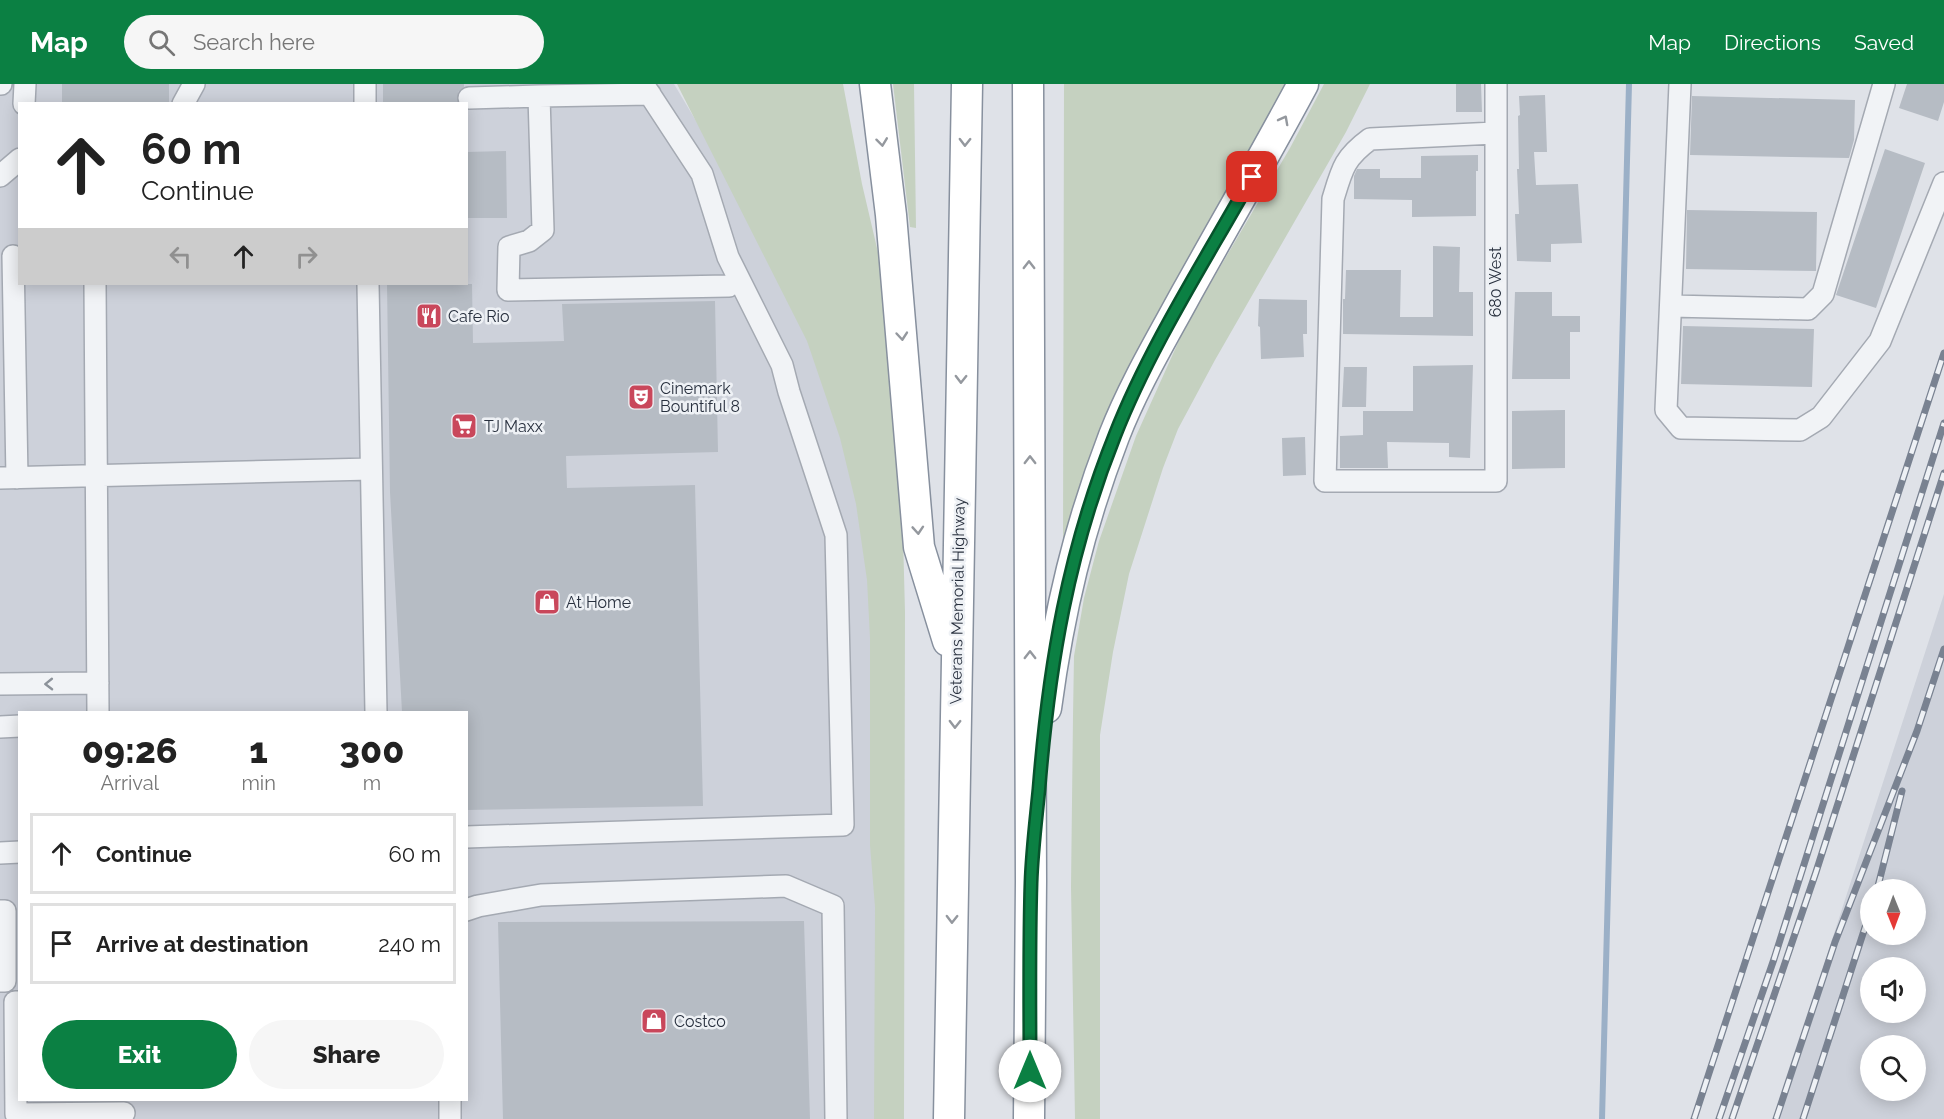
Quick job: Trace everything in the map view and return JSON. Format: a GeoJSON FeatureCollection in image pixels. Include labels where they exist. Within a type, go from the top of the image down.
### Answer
{"type":"FeatureCollection","features":[{"type":"Feature","properties":{"kind":"highway"},"geometry":{"type":"LineString","coordinates":[[876,84],[891,215],[919,547],[956,666]]}},
{"type":"Feature","properties":{"kind":"highway","name":"Veterans Memorial Highway"},"geometry":{"type":"LineString","coordinates":[[949,1119],[967,84]]}},
{"type":"Feature","properties":{"kind":"highway"},"geometry":{"type":"LineString","coordinates":[[1028,84],[1031,881],[1029,1119]]}},
{"type":"Feature","properties":{"kind":"highway"},"geometry":{"type":"LineString","coordinates":[[1031,881],[1051,670],[1068,579],[1085,517],[1115,434],[1153,354],[1303,84]]}},
{"type":"Feature","properties":{"kind":"lane"},"geometry":{"type":"LineString","coordinates":[[24,102],[25,84]]}},
{"type":"Feature","properties":{"kind":"lane"},"geometry":{"type":"LineString","coordinates":[[184,102],[194,84]]}},
{"type":"Feature","properties":{"kind":"lane"},"geometry":{"type":"LineString","coordinates":[[364,84],[365,102]]}},
{"type":"Feature","properties":{"kind":"lane","name":"680 West"},"geometry":{"type":"LineString","coordinates":[[1495,133],[1370,139],[1353,151],[1341,171],[1333,199],[1325,481],[1496,481],[1496,84]]}},
{"type":"Feature","properties":{"kind":"lane"},"geometry":{"type":"LineString","coordinates":[[1680,84],[1666,410],[1681,428],[1800,430],[1821,417],[1880,341],[1944,183]]}},
{"type":"Feature","properties":{"kind":"lane"},"geometry":{"type":"LineString","coordinates":[[1671,306],[1808,309],[1823,294],[1884,84]]}},
{"type":"Feature","properties":{"kind":"lane"},"geometry":{"type":"LineString","coordinates":[[468,837],[843,825],[836,535],[782,365],[729,257],[702,174],[647,89],[469,98]]}},
{"type":"Feature","properties":{"kind":"lane"},"geometry":{"type":"LineString","coordinates":[[539,96],[543,230],[529,241],[509,247],[508,290],[729,286]]}},
{"type":"Feature","properties":{"kind":"lane"},"geometry":{"type":"LineString","coordinates":[[0,176],[18,161]]}},
{"type":"Feature","properties":{"kind":"lane"},"geometry":{"type":"LineString","coordinates":[[11,256],[9,478],[371,469]]}},
{"type":"Feature","properties":{"kind":"lane"},"geometry":{"type":"LineString","coordinates":[[95,285],[98,711]]}},
{"type":"Feature","properties":{"kind":"lane"},"geometry":{"type":"LineString","coordinates":[[368,285],[376,711]]}},
{"type":"Feature","properties":{"kind":"lane"},"geometry":{"type":"LineString","coordinates":[[0,684],[98,683]]}},
{"type":"Feature","properties":{"kind":"lane"},"geometry":{"type":"LineString","coordinates":[[0,727],[18,726]]}},
{"type":"Feature","properties":{"kind":"lane"},"geometry":{"type":"LineString","coordinates":[[0,852],[18,852]]}},
{"type":"Feature","properties":{"kind":"lane"},"geometry":{"type":"LineString","coordinates":[[468,909],[541,895],[786,886],[833,906],[836,1119]]}},
{"type":"Feature","properties":{"kind":"lane"},"geometry":{"type":"LineString","coordinates":[[0,911],[5,911],[5,981],[0,981]]}},
{"type":"Feature","properties":{"kind":"lane"},"geometry":{"type":"LineString","coordinates":[[18,1002],[15,1002],[16,1114],[125,1110]]}},
{"type":"Feature","properties":{"kind":"lane"},"geometry":{"type":"LineString","coordinates":[[450,1101],[450,1119]]}},
{"type":"Feature","properties":{"kind":"shaded area"},"geometry":{"type":"Polygon","coordinates":[[[0,84],[674,84],[727,173],[806,319],[879,567],[890,1119],[0,1119],[0,84]]]}},
{"type":"Feature","properties":{"kind":"shaded area"},"geometry":{"type":"Polygon","coordinates":[[[1944,594],[1944,1119],[1774,1119],[1944,594]]]}},
{"type":"Feature","properties":{"kind":"green space"},"geometry":{"type":"Polygon","coordinates":[[[677,84],[843,84],[862,184],[884,278],[901,460],[905,612],[904,1119],[874,1119],[875,907],[870,845],[870,638],[867,580],[856,504],[840,438],[807,341],[677,84]]]}},
{"type":"Feature","properties":{"kind":"green space"},"geometry":{"type":"Polygon","coordinates":[[[893,84],[914,84],[916,228],[910,227],[893,84]]]}},
{"type":"Feature","properties":{"kind":"green space"},"geometry":{"type":"Polygon","coordinates":[[[1064,84],[1296,84],[1063,549],[1064,84]]]}},
{"type":"Feature","properties":{"kind":"green space"},"geometry":{"type":"Polygon","coordinates":[[[1324,84],[1370,84],[1346,132],[1178,429],[1129,574],[1113,652],[1100,735],[1100,1119],[1075,1119],[1071,887],[1074,656],[1084,598],[1099,541],[1136,436],[1186,325],[1290,148],[1324,84]]]}},
{"type":"Feature","properties":{"kind":"building"},"geometry":{"type":"Polygon","coordinates":[[[62,84],[169,84],[169,102],[62,102],[62,84]]]}},
{"type":"Feature","properties":{"kind":"building"},"geometry":{"type":"Polygon","coordinates":[[[383,84],[464,84],[458,92],[458,102],[383,102],[383,84]]]}},
{"type":"Feature","properties":{"kind":"building"},"geometry":{"type":"Polygon","coordinates":[[[1456,84],[1481,84],[1482,112],[1456,112],[1456,84]]]}},
{"type":"Feature","properties":{"kind":"building"},"geometry":{"type":"Polygon","coordinates":[[[1907,84],[1944,84],[1944,102],[1938,121],[1899,108],[1907,84]]]}},
{"type":"Feature","properties":{"kind":"building"},"geometry":{"type":"Polygon","coordinates":[[[1545,95],[1547,152],[1534,152],[1536,185],[1578,184],[1582,243],[1551,244],[1551,262],[1517,261],[1515,214],[1519,214],[1517,169],[1519,169],[1519,96],[1545,95]]]}},
{"type":"Feature","properties":{"kind":"building"},"geometry":{"type":"Polygon","coordinates":[[[1692,96],[1855,100],[1854,140],[1849,158],[1690,155],[1692,96]]]}},
{"type":"Feature","properties":{"kind":"building"},"geometry":{"type":"Polygon","coordinates":[[[1885,149],[1925,163],[1876,308],[1836,295],[1885,149]]]}},
{"type":"Feature","properties":{"kind":"building"},"geometry":{"type":"Polygon","coordinates":[[[506,151],[507,218],[468,218],[468,152],[506,151]]]}},
{"type":"Feature","properties":{"kind":"building"},"geometry":{"type":"Polygon","coordinates":[[[1478,155],[1476,216],[1412,217],[1412,200],[1354,199],[1354,176],[1357,169],[1380,169],[1380,178],[1421,178],[1421,156],[1478,155]]]}},
{"type":"Feature","properties":{"kind":"building"},"geometry":{"type":"Polygon","coordinates":[[[1687,210],[1817,212],[1816,271],[1686,269],[1687,210]]]}},
{"type":"Feature","properties":{"kind":"building"},"geometry":{"type":"Polygon","coordinates":[[[1433,246],[1460,247],[1459,292],[1473,292],[1473,336],[1343,334],[1346,270],[1401,270],[1400,317],[1433,317],[1433,246]]]}},
{"type":"Feature","properties":{"kind":"building","name":"At Home"},"geometry":{"type":"Polygon","coordinates":[[[472,284],[473,343],[564,341],[562,304],[715,301],[718,452],[566,456],[567,488],[695,485],[703,806],[468,810],[468,711],[402,711],[390,492],[387,285],[472,284]]]}},
{"type":"Feature","properties":{"kind":"building"},"geometry":{"type":"Polygon","coordinates":[[[1515,292],[1552,292],[1552,316],[1580,316],[1580,332],[1570,332],[1570,379],[1512,379],[1515,292]]]}},
{"type":"Feature","properties":{"kind":"building"},"geometry":{"type":"Polygon","coordinates":[[[1259,299],[1307,300],[1307,334],[1303,334],[1304,357],[1261,359],[1260,327],[1258,326],[1259,299]]]}},
{"type":"Feature","properties":{"kind":"building"},"geometry":{"type":"Polygon","coordinates":[[[1683,326],[1814,329],[1812,387],[1681,384],[1683,326]]]}},
{"type":"Feature","properties":{"kind":"building"},"geometry":{"type":"Polygon","coordinates":[[[1473,365],[1470,458],[1449,457],[1449,443],[1387,442],[1388,468],[1340,468],[1340,436],[1363,435],[1363,411],[1413,411],[1413,366],[1473,365]]]}},
{"type":"Feature","properties":{"kind":"building"},"geometry":{"type":"Polygon","coordinates":[[[1344,367],[1367,367],[1366,407],[1342,407],[1344,367]]]}},
{"type":"Feature","properties":{"kind":"building"},"geometry":{"type":"Polygon","coordinates":[[[1565,410],[1565,468],[1512,469],[1512,411],[1565,410]]]}},
{"type":"Feature","properties":{"kind":"building"},"geometry":{"type":"Polygon","coordinates":[[[1305,437],[1306,475],[1283,476],[1282,438],[1305,437]]]}},
{"type":"Feature","properties":{"kind":"building","name":"Costco"},"geometry":{"type":"Polygon","coordinates":[[[804,921],[810,1119],[503,1119],[498,922],[804,921]]]}},
{"type":"Feature","properties":{"kind":"waterway"},"geometry":{"type":"LineString","coordinates":[[1602,1119],[1629,84]]}},
{"type":"Feature","properties":{"kind":"railway"},"geometry":{"type":"LineString","coordinates":[[1694,1119],[1944,353]]}},
{"type":"Feature","properties":{"kind":"railway"},"geometry":{"type":"LineString","coordinates":[[1719,1119],[1774,959],[1944,423]]}},
{"type":"Feature","properties":{"kind":"railway"},"geometry":{"type":"LineString","coordinates":[[1732,1119],[1816,872],[1944,473]]}},
{"type":"Feature","properties":{"kind":"railway"},"geometry":{"type":"LineString","coordinates":[[1776,1119],[1835,942],[1917,731],[1944,649]]}},
{"type":"Feature","properties":{"kind":"railway"},"geometry":{"type":"LineString","coordinates":[[1880,879],[1902,791]]}},
{"type":"Feature","properties":{"kind":"railway"},"geometry":{"type":"LineString","coordinates":[[1803,1119],[1860,943]]}},
{"type":"Feature","properties":{"kind":"place","name":"Cafe Rio"},"geometry":{"type":"Point","coordinates":[429,316]}},
{"type":"Feature","properties":{"kind":"place","name":"Cinemark Bountiful 8"},"geometry":{"type":"Point","coordinates":[641,397]}},
{"type":"Feature","properties":{"kind":"place","name":"TJ Maxx"},"geometry":{"type":"Point","coordinates":[464,426]}},
{"type":"Feature","properties":{"kind":"place","name":"At Home"},"geometry":{"type":"Point","coordinates":[547,602]}},
{"type":"Feature","properties":{"kind":"place","name":"Costco"},"geometry":{"type":"Point","coordinates":[654,1021]}},
{"type":"Feature","properties":{"kind":"route"},"geometry":{"type":"LineString","coordinates":[[1030,1071],[1031,881],[1045,716],[1059,621],[1071,568],[1085,517],[1115,434],[1153,354],[1252,177]]}}]}
